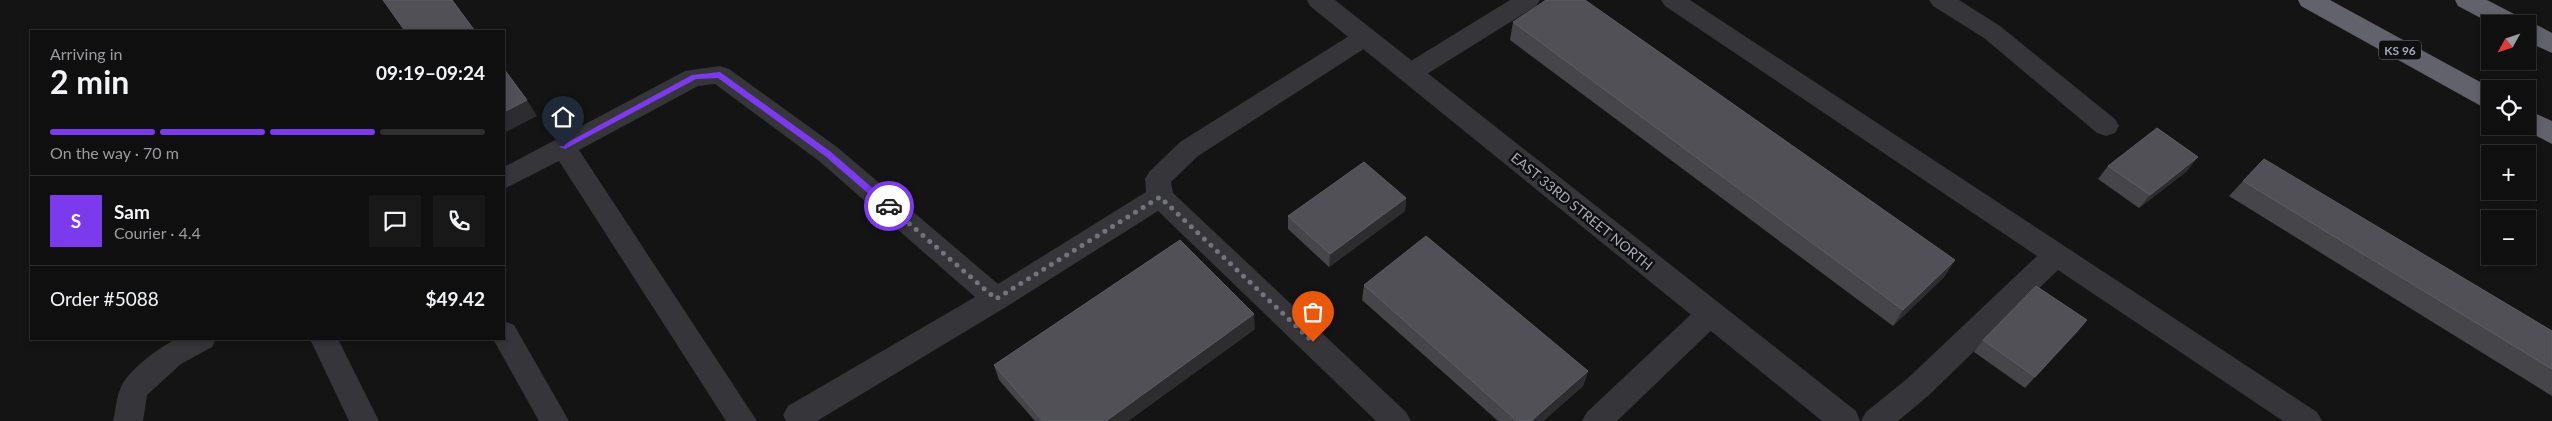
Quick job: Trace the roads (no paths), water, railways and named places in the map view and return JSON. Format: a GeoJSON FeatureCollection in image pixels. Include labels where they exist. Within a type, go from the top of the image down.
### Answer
{"type":"FeatureCollection","features":[{"type":"Feature","properties":{"kind":"highway","name":"KS 96"},"geometry":{"type":"LineString","coordinates":[[2310,0],[2481,94]]}},
{"type":"Feature","properties":{"kind":"highway"},"geometry":{"type":"LineString","coordinates":[[2475,4],[2496,15]]}},
{"type":"Feature","properties":{"kind":"highway"},"geometry":{"type":"LineString","coordinates":[[2536,35],[2552,44]]}},
{"type":"Feature","properties":{"kind":"highway"},"geometry":{"type":"LineString","coordinates":[[2536,125],[2552,134]]}},
{"type":"Feature","properties":{"kind":"street","name":"EAST 33RD STREET NORTH"},"geometry":{"type":"LineString","coordinates":[[1319,0],[1845,421]]}},
{"type":"Feature","properties":{"kind":"lane"},"geometry":{"type":"LineString","coordinates":[[1410,73],[1528,0]]}},
{"type":"Feature","properties":{"kind":"lane"},"geometry":{"type":"LineString","coordinates":[[1673,0],[2307,421]]}},
{"type":"Feature","properties":{"kind":"lane"},"geometry":{"type":"LineString","coordinates":[[1941,0],[1992,32],[2106,126]]}},
{"type":"Feature","properties":{"kind":"lane"},"geometry":{"type":"LineString","coordinates":[[1365,37],[1189,149],[1158,179],[1160,197],[1396,421]]}},
{"type":"Feature","properties":{"kind":"lane"},"geometry":{"type":"LineString","coordinates":[[505,178],[694,77],[720,75],[828,154],[996,299]]}},
{"type":"Feature","properties":{"kind":"lane"},"geometry":{"type":"LineString","coordinates":[[563,147],[742,421]]}},
{"type":"Feature","properties":{"kind":"lane"},"geometry":{"type":"LineString","coordinates":[[796,419],[996,299],[1160,197]]}},
{"type":"Feature","properties":{"kind":"lane"},"geometry":{"type":"LineString","coordinates":[[1876,421],[1918,387],[2057,254]]}},
{"type":"Feature","properties":{"kind":"lane"},"geometry":{"type":"LineString","coordinates":[[1597,421],[1710,314]]}},
{"type":"Feature","properties":{"kind":"lane"},"geometry":{"type":"LineString","coordinates":[[505,335],[554,421]]}},
{"type":"Feature","properties":{"kind":"lane"},"geometry":{"type":"LineString","coordinates":[[128,421],[134,389],[171,355],[200,340]]}},
{"type":"Feature","properties":{"kind":"lane"},"geometry":{"type":"LineString","coordinates":[[324,340],[364,421]]}}]}
